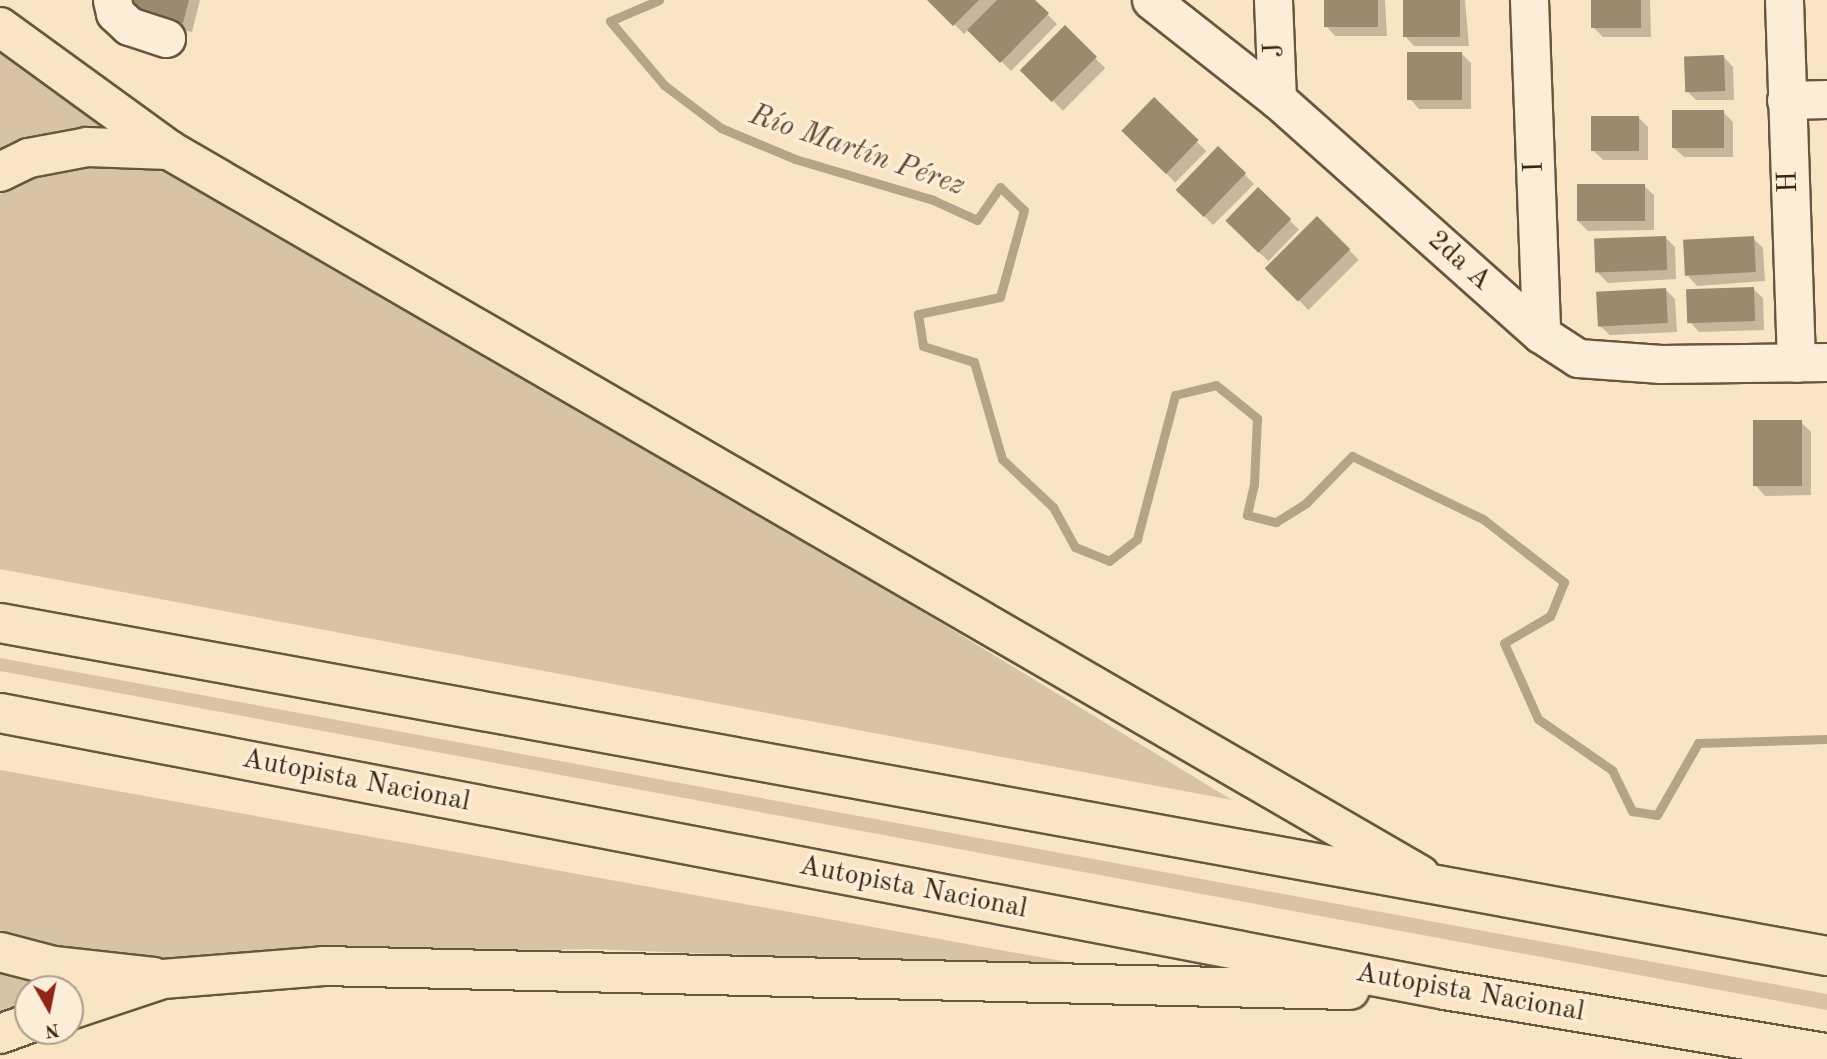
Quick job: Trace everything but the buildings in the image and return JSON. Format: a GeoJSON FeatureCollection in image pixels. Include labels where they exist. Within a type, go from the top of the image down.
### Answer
{"type":"FeatureCollection","features":[{"type":"Feature","properties":{"kind":"highway"},"geometry":{"type":"LineString","coordinates":[[0,27],[169,150],[1443,888]]}},
{"type":"Feature","properties":{"kind":"highway"},"geometry":{"type":"LineString","coordinates":[[0,172],[29,158],[87,147],[169,150]]}},
{"type":"Feature","properties":{"kind":"highway"},"geometry":{"type":"LineString","coordinates":[[0,623],[1827,956]]}},
{"type":"Feature","properties":{"kind":"highway","name":"Autopista Nacional"},"geometry":{"type":"LineString","coordinates":[[0,713],[1445,990],[1827,1053]]}},
{"type":"Feature","properties":{"kind":"highway"},"geometry":{"type":"LineString","coordinates":[[0,952],[54,966],[163,979],[323,966],[1175,989],[1445,990]]}},
{"type":"Feature","properties":{"kind":"highway"},"geometry":{"type":"LineString","coordinates":[[84,1005],[163,979]]}},
{"type":"Feature","properties":{"kind":"street"},"geometry":{"type":"LineString","coordinates":[[112,0],[115,13],[129,26],[166,38]]}},
{"type":"Feature","properties":{"kind":"street","name":"2da A"},"geometry":{"type":"LineString","coordinates":[[1150,0],[1277,99],[1541,334],[1578,358],[1661,364],[1812,362]]}},
{"type":"Feature","properties":{"kind":"street","name":"J"},"geometry":{"type":"LineString","coordinates":[[1273,0],[1277,99]]}},
{"type":"Feature","properties":{"kind":"street","name":"I"},"geometry":{"type":"LineString","coordinates":[[1529,0],[1541,334]]}},
{"type":"Feature","properties":{"kind":"street","name":"H"},"geometry":{"type":"LineString","coordinates":[[1784,0],[1786,100],[1812,362]]}},
{"type":"Feature","properties":{"kind":"street"},"geometry":{"type":"LineString","coordinates":[[1786,100],[1827,99]]}},
{"type":"Feature","properties":{"kind":"shaded area"},"geometry":{"type":"Polygon","coordinates":[[[0,45],[134,134],[0,155],[0,45]]]}},
{"type":"Feature","properties":{"kind":"shaded area"},"geometry":{"type":"Polygon","coordinates":[[[122,159],[170,171],[790,531],[1232,800],[0,569],[0,184],[122,159]]]}},
{"type":"Feature","properties":{"kind":"shaded area"},"geometry":{"type":"Polygon","coordinates":[[[0,658],[1827,994],[1827,1010],[0,671],[0,658]]]}},
{"type":"Feature","properties":{"kind":"shaded area"},"geometry":{"type":"Polygon","coordinates":[[[0,770],[1106,969],[589,949],[162,960],[58,948],[0,930],[0,770]]]}},
{"type":"Feature","properties":{"kind":"shaded area"},"geometry":{"type":"Polygon","coordinates":[[[0,969],[24,975],[14,975],[14,1020],[0,1026],[0,969]]]}},
{"type":"Feature","properties":{"kind":"waterway","name":"Río Martín Pérez"},"geometry":{"type":"LineString","coordinates":[[659,0],[610,21],[664,85],[721,128],[795,159],[933,200],[977,220],[1000,187],[1024,210],[1000,297],[918,314],[923,346],[974,362],[1002,459],[1053,507],[1075,547],[1109,561],[1137,539],[1175,395],[1216,385],[1257,418],[1254,484],[1247,515],[1276,522],[1306,503],[1352,456],[1483,519],[1564,582],[1550,616],[1504,643],[1538,719],[1612,770],[1632,811],[1657,815],[1698,743],[1827,739]]}}]}
